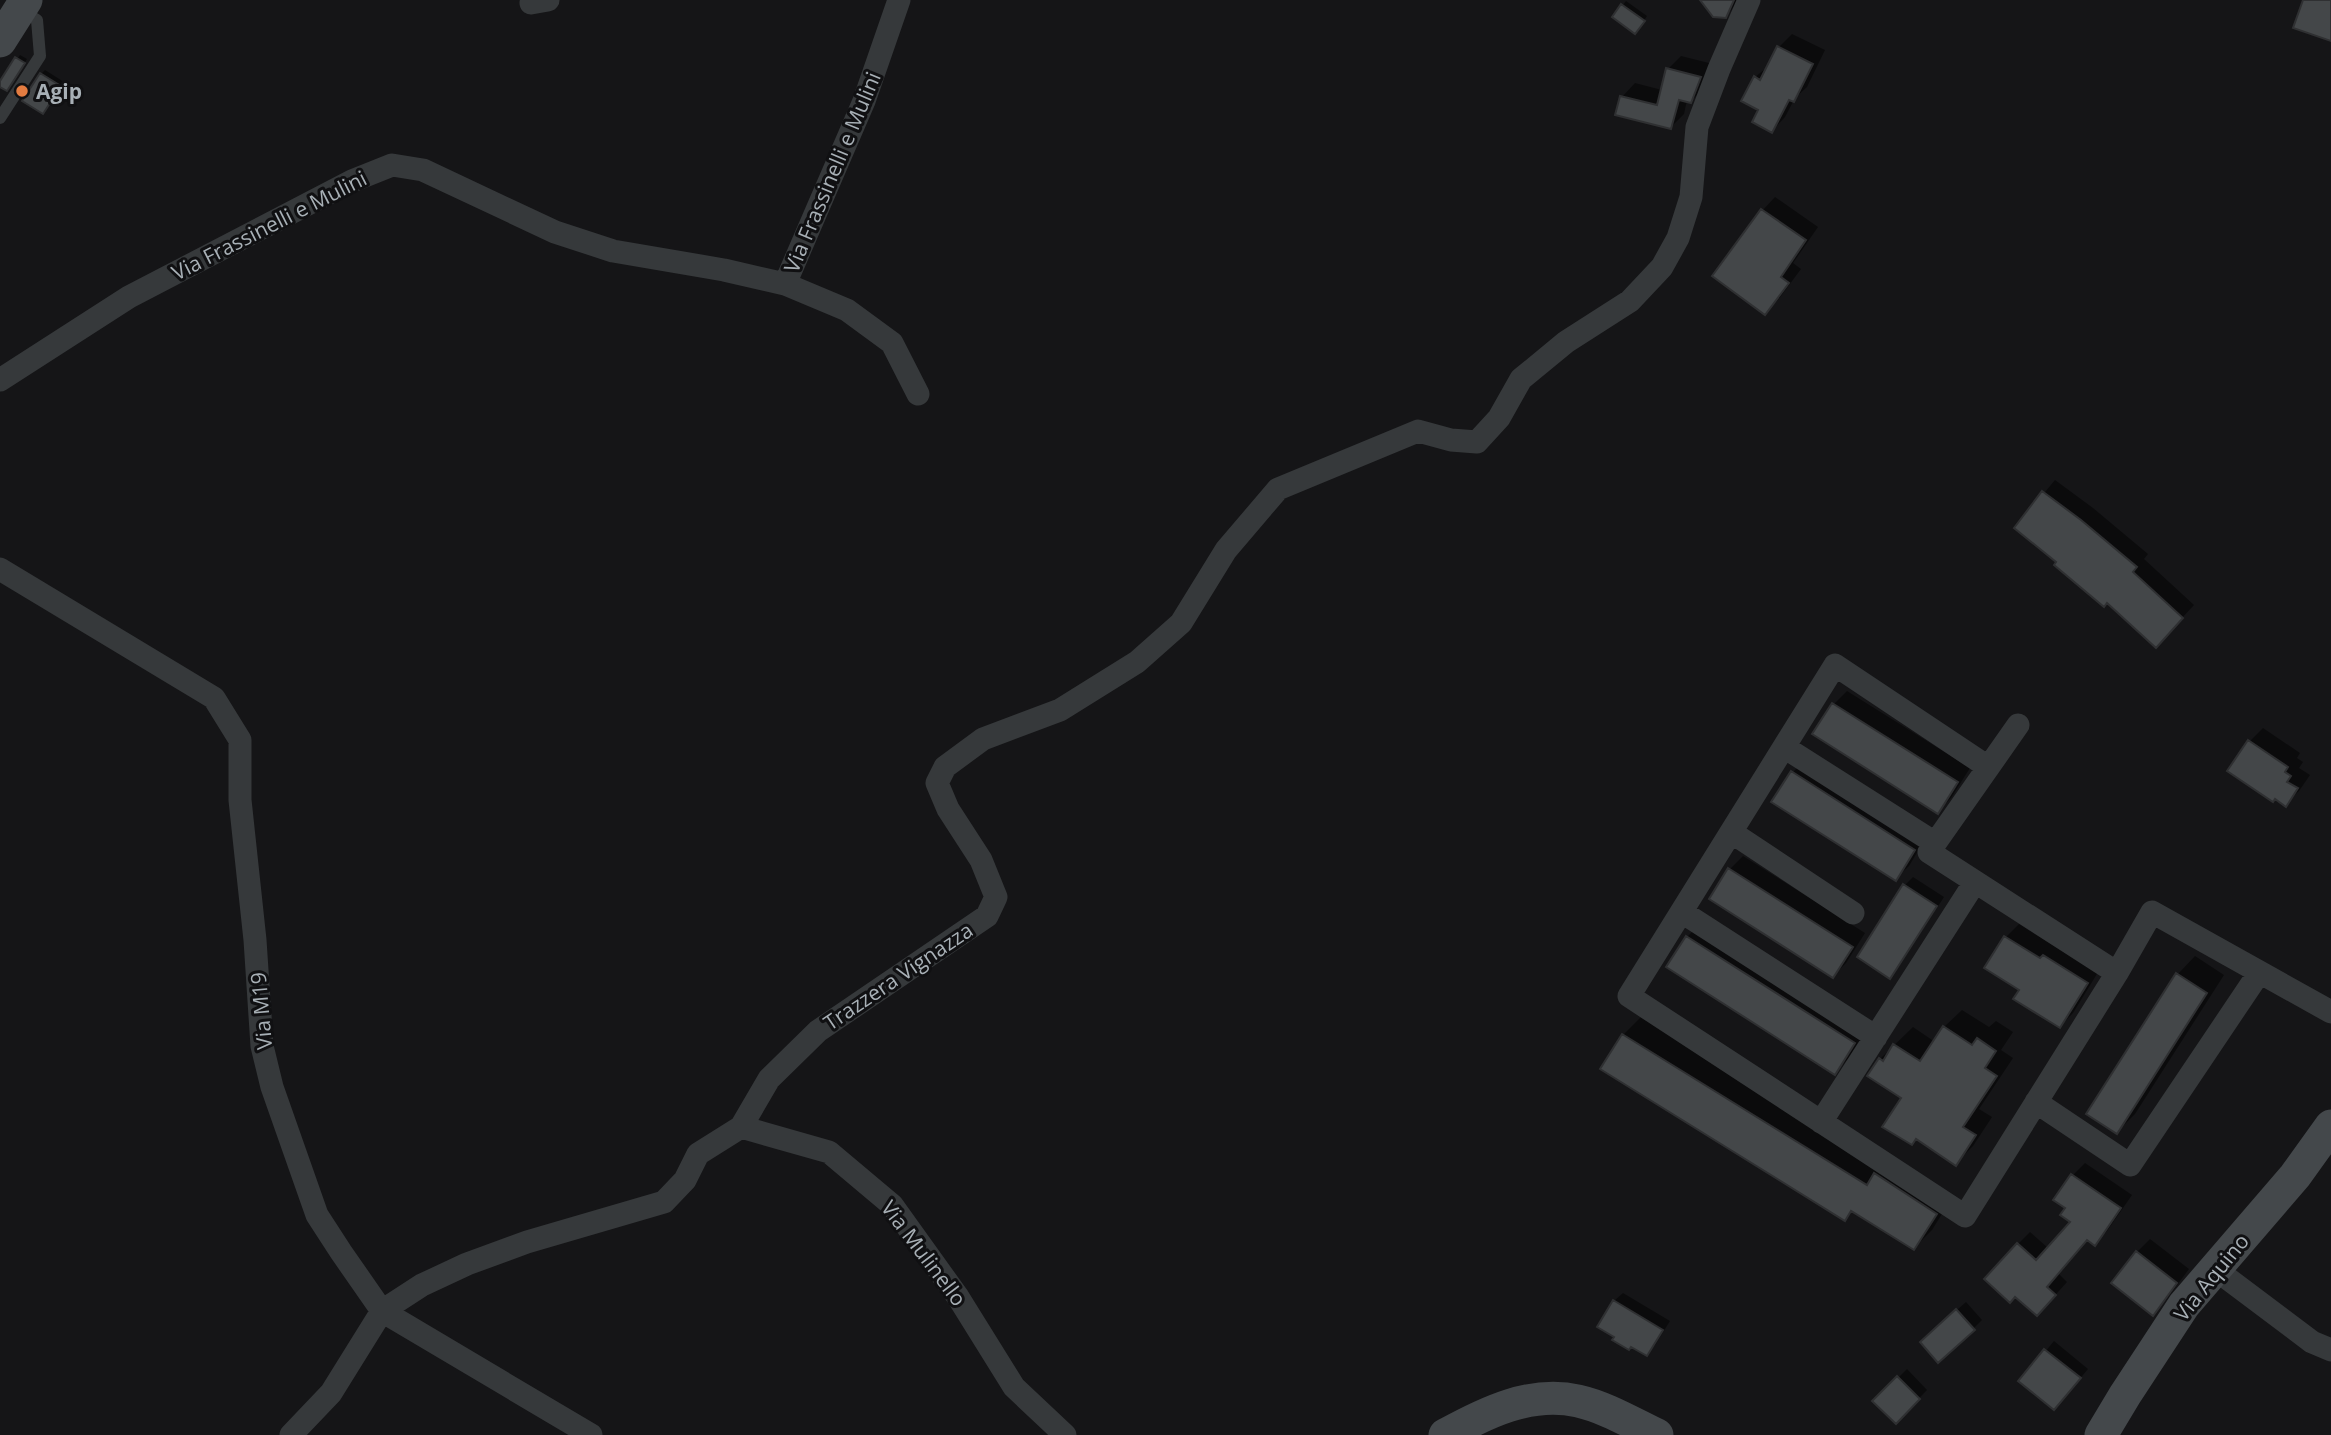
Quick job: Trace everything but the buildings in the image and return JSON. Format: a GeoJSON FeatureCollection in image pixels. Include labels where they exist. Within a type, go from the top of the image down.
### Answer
{"type":"FeatureCollection","features":[{"type":"Feature","properties":{"kind":"street","name":"Via Frassinelli e Mulini"},"geometry":{"type":"LineString","coordinates":[[0,380],[128,297],[352,181],[392,165],[423,170],[555,232],[613,251],[724,270],[785,284],[864,101],[899,0]]}},
{"type":"Feature","properties":{"kind":"street","name":"Trazzera Vignazza"},"geometry":{"type":"LineString","coordinates":[[382,1311],[422,1286],[467,1264],[527,1242],[664,1202],[685,1181],[698,1154],[741,1127],[769,1079],[818,1031],[987,916],[996,897],[981,860],[948,809],[937,783],[945,768],[983,739],[1060,710],[1138,662],[1181,623],[1226,550],[1278,489],[1418,430],[1451,440],[1477,442],[1499,418],[1521,379],[1566,342],[1630,301],[1662,267],[1678,238],[1691,197],[1697,127],[1749,0]]}},
{"type":"Feature","properties":{"kind":"street"},"geometry":{"type":"LineString","coordinates":[[0,41],[23,5]]}},
{"type":"Feature","properties":{"kind":"street"},"geometry":{"type":"LineString","coordinates":[[785,284],[847,310],[892,343],[918,394]]}},
{"type":"Feature","properties":{"kind":"street","name":"Via M19"},"geometry":{"type":"LineString","coordinates":[[0,569],[214,698],[240,740],[240,800],[255,940],[262,1046],[272,1087],[317,1215],[382,1311],[591,1435]]}},
{"type":"Feature","properties":{"kind":"street"},"geometry":{"type":"LineString","coordinates":[[1988,767],[1835,665],[1629,996],[1965,1216],[2117,973],[2152,912],[2331,1012]]}},
{"type":"Feature","properties":{"kind":"street"},"geometry":{"type":"LineString","coordinates":[[2018,725],[1929,852],[2117,973]]}},
{"type":"Feature","properties":{"kind":"street"},"geometry":{"type":"LineString","coordinates":[[1784,747],[1934,843]]}},
{"type":"Feature","properties":{"kind":"street"},"geometry":{"type":"LineString","coordinates":[[1731,832],[1853,913]]}},
{"type":"Feature","properties":{"kind":"street"},"geometry":{"type":"LineString","coordinates":[[1821,1122],[1975,882]]}},
{"type":"Feature","properties":{"kind":"street"},"geometry":{"type":"LineString","coordinates":[[1682,912],[1876,1037]]}},
{"type":"Feature","properties":{"kind":"street"},"geometry":{"type":"LineString","coordinates":[[2036,1102],[2130,1165],[2259,973]]}},
{"type":"Feature","properties":{"kind":"street","name":"Via Aquino"},"geometry":{"type":"LineString","coordinates":[[2101,1435],[2184,1305],[2295,1176],[2331,1126]]}},
{"type":"Feature","properties":{"kind":"street","name":"Via Mulinello"},"geometry":{"type":"LineString","coordinates":[[741,1127],[829,1152],[892,1205],[958,1297],[1014,1387],[1065,1435]]}},
{"type":"Feature","properties":{"kind":"street"},"geometry":{"type":"LineString","coordinates":[[2216,1269],[2312,1342],[2331,1350]]}},
{"type":"Feature","properties":{"kind":"street"},"geometry":{"type":"LineString","coordinates":[[291,1435],[331,1393],[382,1311]]}},
{"type":"Feature","properties":{"kind":"street"},"geometry":{"type":"LineString","coordinates":[[1445,1435],[1479,1416],[1544,1399],[1578,1401],[1620,1416],[1657,1435]]}},
{"type":"Feature","properties":{"kind":"lane"},"geometry":{"type":"LineString","coordinates":[[0,118],[40,56],[37,20],[23,5]]}},
{"type":"Feature","properties":{"kind":"place","name":"Agip"},"geometry":{"type":"Point","coordinates":[22,91]}}]}
